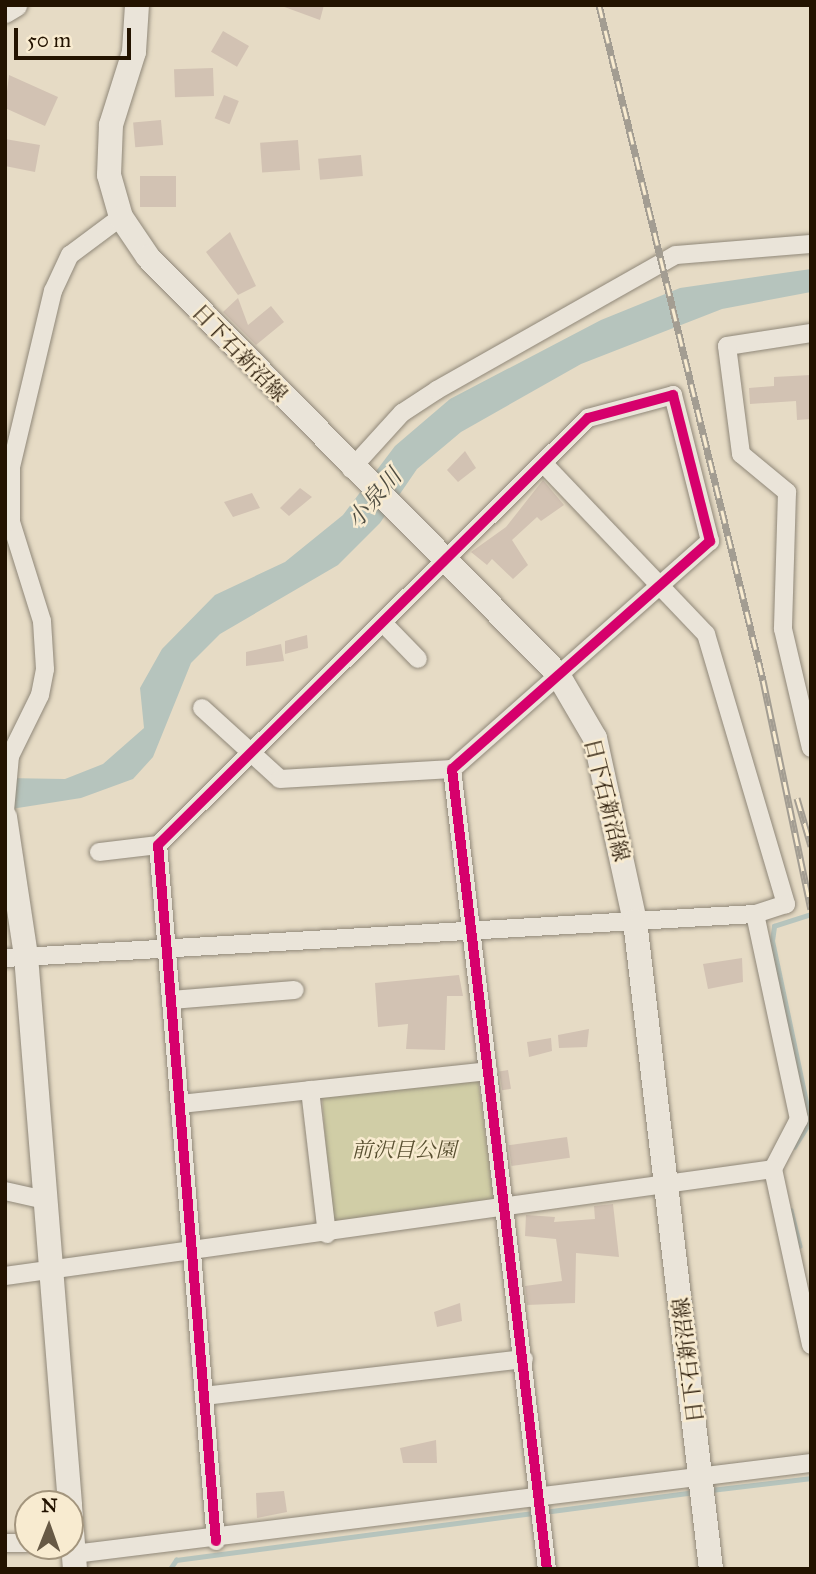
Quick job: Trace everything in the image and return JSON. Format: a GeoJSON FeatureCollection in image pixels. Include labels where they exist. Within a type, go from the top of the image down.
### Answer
{"type":"FeatureCollection","features":[{"type":"Feature","properties":{"kind":"main road"},"geometry":{"type":"LineString","coordinates":[[5,10],[15,5]]}},
{"type":"Feature","properties":{"kind":"main road","name":"日下石新沼線"},"geometry":{"type":"LineString","coordinates":[[137,5],[134,52],[111,125],[109,175],[121,216],[148,257],[355,473],[446,559],[557,673],[595,738],[635,921],[711,1569]]}},
{"type":"Feature","properties":{"kind":"main road"},"geometry":{"type":"LineString","coordinates":[[5,814],[16,957],[45,1200],[69,1490]]}},
{"type":"Feature","properties":{"kind":"street"},"geometry":{"type":"LineString","coordinates":[[5,814],[8,758],[40,695],[45,669],[42,621],[11,522],[11,467],[53,291],[70,255],[121,216]]}},
{"type":"Feature","properties":{"kind":"street"},"geometry":{"type":"LineString","coordinates":[[355,473],[402,413],[437,390],[676,255],[811,244]]}},
{"type":"Feature","properties":{"kind":"street"},"geometry":{"type":"LineString","coordinates":[[811,333],[726,346],[741,454],[787,492],[783,629],[811,748]]}},
{"type":"Feature","properties":{"kind":"street"},"geometry":{"type":"LineString","coordinates":[[99,852],[159,845],[250,758],[588,418],[673,395],[710,541],[557,673],[452,769],[280,779],[250,758],[202,708]]}},
{"type":"Feature","properties":{"kind":"street"},"geometry":{"type":"LineString","coordinates":[[16,957],[755,914],[786,904],[706,634],[544,464]]}},
{"type":"Feature","properties":{"kind":"street"},"geometry":{"type":"LineString","coordinates":[[383,623],[418,659]]}},
{"type":"Feature","properties":{"kind":"street"},"geometry":{"type":"LineString","coordinates":[[452,769],[542,1506],[547,1569]]}},
{"type":"Feature","properties":{"kind":"street"},"geometry":{"type":"LineString","coordinates":[[159,845],[216,1541]]}},
{"type":"Feature","properties":{"kind":"street"},"geometry":{"type":"LineString","coordinates":[[755,914],[799,1119],[773,1169],[811,1345]]}},
{"type":"Feature","properties":{"kind":"street"},"geometry":{"type":"LineString","coordinates":[[171,1000],[295,990]]}},
{"type":"Feature","properties":{"kind":"street"},"geometry":{"type":"LineString","coordinates":[[180,1104],[488,1071]]}},
{"type":"Feature","properties":{"kind":"street"},"geometry":{"type":"LineString","coordinates":[[310,1090],[327,1234]]}},
{"type":"Feature","properties":{"kind":"street"},"geometry":{"type":"LineString","coordinates":[[5,1276],[51,1275],[773,1169]]}},
{"type":"Feature","properties":{"kind":"street"},"geometry":{"type":"LineString","coordinates":[[5,1191],[45,1200]]}},
{"type":"Feature","properties":{"kind":"street"},"geometry":{"type":"LineString","coordinates":[[204,1396],[524,1359]]}},
{"type":"Feature","properties":{"kind":"street"},"geometry":{"type":"LineString","coordinates":[[84,1551],[216,1541],[703,1487],[811,1463]]}},
{"type":"Feature","properties":{"kind":"green space","name":"前沢目公園"},"geometry":{"type":"Polygon","coordinates":[[[478,1080],[494,1198],[490,1203],[339,1225],[331,1219],[322,1095],[478,1080]]]}},
{"type":"Feature","properties":{"kind":"water","name":"小泉川"},"geometry":{"type":"Polygon","coordinates":[[[811,269],[811,292],[722,309],[581,364],[461,432],[417,469],[380,523],[338,565],[220,634],[191,663],[153,757],[133,779],[81,798],[5,810],[5,778],[65,779],[103,764],[144,728],[140,688],[162,649],[215,595],[285,562],[343,515],[395,446],[450,399],[601,320],[680,288],[811,269]]]}},
{"type":"Feature","properties":{"kind":"building"},"geometry":{"type":"Polygon","coordinates":[[[279,5],[324,5],[320,20],[279,5]]]}},
{"type":"Feature","properties":{"kind":"building"},"geometry":{"type":"Polygon","coordinates":[[[223,31],[249,46],[237,67],[211,52],[223,31]]]}},
{"type":"Feature","properties":{"kind":"building"},"geometry":{"type":"Polygon","coordinates":[[[213,68],[214,96],[175,97],[174,69],[213,68]]]}},
{"type":"Feature","properties":{"kind":"building"},"geometry":{"type":"Polygon","coordinates":[[[9,75],[58,97],[45,126],[5,108],[9,75]]]}},
{"type":"Feature","properties":{"kind":"building"},"geometry":{"type":"Polygon","coordinates":[[[224,95],[239,101],[229,124],[215,118],[224,95]]]}},
{"type":"Feature","properties":{"kind":"building"},"geometry":{"type":"Polygon","coordinates":[[[161,120],[163,145],[135,147],[133,122],[161,120]]]}},
{"type":"Feature","properties":{"kind":"building"},"geometry":{"type":"Polygon","coordinates":[[[5,139],[40,145],[35,172],[5,166],[5,139]]]}},
{"type":"Feature","properties":{"kind":"building"},"geometry":{"type":"Polygon","coordinates":[[[298,140],[300,170],[262,173],[260,143],[298,140]]]}},
{"type":"Feature","properties":{"kind":"building"},"geometry":{"type":"Polygon","coordinates":[[[361,155],[363,176],[320,180],[318,159],[361,155]]]}},
{"type":"Feature","properties":{"kind":"building"},"geometry":{"type":"Polygon","coordinates":[[[140,176],[176,176],[176,207],[140,207],[140,176]]]}},
{"type":"Feature","properties":{"kind":"building"},"geometry":{"type":"Polygon","coordinates":[[[230,232],[256,286],[238,295],[206,252],[230,232]]]}},
{"type":"Feature","properties":{"kind":"building"},"geometry":{"type":"Polygon","coordinates":[[[238,298],[248,325],[271,306],[284,322],[256,345],[223,312],[238,298]]]}},
{"type":"Feature","properties":{"kind":"building"},"geometry":{"type":"Polygon","coordinates":[[[811,375],[811,419],[797,420],[796,401],[750,404],[749,388],[774,386],[774,377],[811,375]]]}},
{"type":"Feature","properties":{"kind":"building"},"geometry":{"type":"Polygon","coordinates":[[[465,451],[476,468],[458,482],[447,470],[465,451]]]}},
{"type":"Feature","properties":{"kind":"building"},"geometry":{"type":"Polygon","coordinates":[[[543,480],[564,505],[541,521],[537,517],[512,540],[528,565],[513,579],[492,559],[487,565],[471,552],[506,527],[543,480]]]}},
{"type":"Feature","properties":{"kind":"building"},"geometry":{"type":"Polygon","coordinates":[[[300,488],[312,497],[289,516],[280,508],[300,488]]]}},
{"type":"Feature","properties":{"kind":"building"},"geometry":{"type":"Polygon","coordinates":[[[252,493],[260,508],[233,517],[224,502],[252,493]]]}},
{"type":"Feature","properties":{"kind":"building"},"geometry":{"type":"Polygon","coordinates":[[[307,635],[308,648],[285,654],[285,641],[307,635]]]}},
{"type":"Feature","properties":{"kind":"building"},"geometry":{"type":"Polygon","coordinates":[[[281,644],[284,661],[246,666],[246,652],[281,644]]]}},
{"type":"Feature","properties":{"kind":"building"},"geometry":{"type":"Polygon","coordinates":[[[742,958],[743,982],[708,989],[703,964],[742,958]]]}},
{"type":"Feature","properties":{"kind":"building"},"geometry":{"type":"Polygon","coordinates":[[[459,975],[463,996],[447,996],[445,1050],[406,1049],[408,1024],[378,1027],[375,983],[459,975]]]}},
{"type":"Feature","properties":{"kind":"building"},"geometry":{"type":"Polygon","coordinates":[[[589,1029],[587,1047],[559,1048],[558,1035],[589,1029]]]}},
{"type":"Feature","properties":{"kind":"building"},"geometry":{"type":"Polygon","coordinates":[[[551,1038],[552,1051],[529,1057],[527,1042],[551,1038]]]}},
{"type":"Feature","properties":{"kind":"building"},"geometry":{"type":"Polygon","coordinates":[[[508,1070],[511,1089],[502,1090],[499,1071],[508,1070]]]}},
{"type":"Feature","properties":{"kind":"building"},"geometry":{"type":"Polygon","coordinates":[[[567,1137],[570,1158],[511,1166],[509,1145],[567,1137]]]}},
{"type":"Feature","properties":{"kind":"building"},"geometry":{"type":"Polygon","coordinates":[[[613,1204],[619,1257],[576,1253],[575,1303],[527,1305],[525,1286],[562,1281],[556,1239],[525,1236],[526,1215],[555,1217],[554,1222],[595,1219],[594,1206],[613,1204]]]}},
{"type":"Feature","properties":{"kind":"building"},"geometry":{"type":"Polygon","coordinates":[[[460,1303],[462,1321],[437,1327],[434,1312],[460,1303]]]}},
{"type":"Feature","properties":{"kind":"building"},"geometry":{"type":"Polygon","coordinates":[[[436,1440],[437,1463],[403,1463],[400,1448],[436,1440]]]}},
{"type":"Feature","properties":{"kind":"building"},"geometry":{"type":"Polygon","coordinates":[[[284,1491],[287,1512],[257,1518],[256,1493],[284,1491]]]}},
{"type":"Feature","properties":{"kind":"waterway"},"geometry":{"type":"LineString","coordinates":[[794,1147],[810,1121],[772,941],[774,926],[811,914]]}},
{"type":"Feature","properties":{"kind":"waterway"},"geometry":{"type":"LineString","coordinates":[[791,1210],[800,1246]]}},
{"type":"Feature","properties":{"kind":"waterway"},"geometry":{"type":"LineString","coordinates":[[711,1490],[811,1478]]}},
{"type":"Feature","properties":{"kind":"waterway"},"geometry":{"type":"LineString","coordinates":[[544,1512],[695,1492]]}},
{"type":"Feature","properties":{"kind":"waterway"},"geometry":{"type":"LineString","coordinates":[[170,1569],[176,1560],[535,1513]]}},
{"type":"Feature","properties":{"kind":"railway"},"geometry":{"type":"LineString","coordinates":[[599,5],[763,680],[811,909]]}},
{"type":"Feature","properties":{"kind":"railway"},"geometry":{"type":"LineString","coordinates":[[797,798],[811,846]]}},
{"type":"Feature","properties":{"kind":"cycle path"},"geometry":{"type":"LineString","coordinates":[[216,1541],[158,845],[588,418],[673,395],[710,541],[452,769],[547,1569]]}}]}
